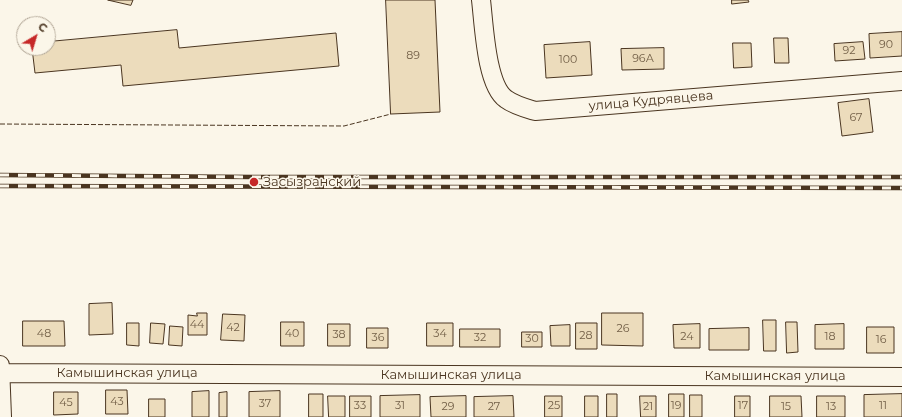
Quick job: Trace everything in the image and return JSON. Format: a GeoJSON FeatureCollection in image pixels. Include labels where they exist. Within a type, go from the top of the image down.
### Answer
{"type":"FeatureCollection","features":[{"type":"Feature","properties":{"kind":"street","name":"улица Кудрявцева"},"geometry":{"type":"LineString","coordinates":[[481,0],[489,69],[496,85],[505,99],[535,111],[902,81]]}},
{"type":"Feature","properties":{"kind":"street"},"geometry":{"type":"LineString","coordinates":[[0,365],[2,417]]}},
{"type":"Feature","properties":{"kind":"street","name":"Камышинская улица"},"geometry":{"type":"LineString","coordinates":[[0,373],[902,377]]}},
{"type":"Feature","properties":{"kind":"building"},"geometry":{"type":"Polygon","coordinates":[[[108,0],[133,0],[131,5],[108,0]]]}},
{"type":"Feature","properties":{"kind":"building"},"geometry":{"type":"Polygon","coordinates":[[[386,0],[435,0],[440,112],[391,114],[386,0]]]}},
{"type":"Feature","properties":{"kind":"building"},"geometry":{"type":"Polygon","coordinates":[[[732,0],[748,0],[749,2],[732,4],[732,0]]]}},
{"type":"Feature","properties":{"kind":"building"},"geometry":{"type":"Polygon","coordinates":[[[177,30],[179,48],[336,33],[339,66],[123,86],[121,65],[35,73],[33,56],[56,56],[56,41],[177,30]]]}},
{"type":"Feature","properties":{"kind":"building"},"geometry":{"type":"Polygon","coordinates":[[[902,32],[902,56],[870,58],[869,34],[902,32]]]}},
{"type":"Feature","properties":{"kind":"building"},"geometry":{"type":"Polygon","coordinates":[[[774,38],[788,38],[789,63],[775,63],[774,38]]]}},
{"type":"Feature","properties":{"kind":"building"},"geometry":{"type":"Polygon","coordinates":[[[590,42],[592,75],[546,78],[544,45],[590,42]]]}},
{"type":"Feature","properties":{"kind":"building"},"geometry":{"type":"Polygon","coordinates":[[[863,42],[865,59],[835,61],[834,44],[863,42]]]}},
{"type":"Feature","properties":{"kind":"building"},"geometry":{"type":"Polygon","coordinates":[[[733,43],[751,43],[752,67],[734,68],[733,43]]]}},
{"type":"Feature","properties":{"kind":"building"},"geometry":{"type":"Polygon","coordinates":[[[664,48],[664,69],[622,70],[621,49],[664,48]]]}},
{"type":"Feature","properties":{"kind":"building"},"geometry":{"type":"Polygon","coordinates":[[[869,99],[873,132],[842,136],[838,103],[869,99]]]}},
{"type":"Feature","properties":{"kind":"building"},"geometry":{"type":"Polygon","coordinates":[[[112,303],[113,334],[89,335],[89,304],[112,303]]]}},
{"type":"Feature","properties":{"kind":"building"},"geometry":{"type":"Polygon","coordinates":[[[197,313],[207,313],[207,335],[188,335],[188,315],[197,316],[197,313]]]}},
{"type":"Feature","properties":{"kind":"building"},"geometry":{"type":"Polygon","coordinates":[[[602,313],[643,313],[643,346],[602,345],[602,313]]]}},
{"type":"Feature","properties":{"kind":"building"},"geometry":{"type":"Polygon","coordinates":[[[223,314],[245,315],[244,341],[221,340],[223,314]]]}},
{"type":"Feature","properties":{"kind":"building"},"geometry":{"type":"Polygon","coordinates":[[[763,320],[776,320],[776,351],[764,351],[763,320]]]}},
{"type":"Feature","properties":{"kind":"building"},"geometry":{"type":"Polygon","coordinates":[[[23,321],[64,321],[65,346],[23,346],[23,321]]]}},
{"type":"Feature","properties":{"kind":"building"},"geometry":{"type":"Polygon","coordinates":[[[281,322],[304,322],[304,346],[281,346],[281,322]]]}},
{"type":"Feature","properties":{"kind":"building"},"geometry":{"type":"Polygon","coordinates":[[[786,322],[797,322],[798,352],[787,353],[786,322]]]}},
{"type":"Feature","properties":{"kind":"building"},"geometry":{"type":"Polygon","coordinates":[[[127,323],[139,323],[139,346],[127,345],[127,323]]]}},
{"type":"Feature","properties":{"kind":"building"},"geometry":{"type":"Polygon","coordinates":[[[151,323],[165,324],[163,344],[150,343],[151,323]]]}},
{"type":"Feature","properties":{"kind":"building"},"geometry":{"type":"Polygon","coordinates":[[[427,323],[453,323],[453,346],[427,346],[427,323]]]}},
{"type":"Feature","properties":{"kind":"building"},"geometry":{"type":"Polygon","coordinates":[[[576,323],[597,323],[597,349],[576,349],[576,323]]]}},
{"type":"Feature","properties":{"kind":"building"},"geometry":{"type":"Polygon","coordinates":[[[328,324],[350,324],[350,346],[328,346],[328,324]]]}},
{"type":"Feature","properties":{"kind":"building"},"geometry":{"type":"Polygon","coordinates":[[[700,324],[700,348],[674,348],[673,325],[700,324]]]}},
{"type":"Feature","properties":{"kind":"building"},"geometry":{"type":"Polygon","coordinates":[[[844,324],[844,349],[815,349],[815,325],[844,324]]]}},
{"type":"Feature","properties":{"kind":"building"},"geometry":{"type":"Polygon","coordinates":[[[570,325],[570,346],[551,346],[550,326],[570,325]]]}},
{"type":"Feature","properties":{"kind":"building"},"geometry":{"type":"Polygon","coordinates":[[[170,326],[183,327],[182,346],[169,345],[170,326]]]}},
{"type":"Feature","properties":{"kind":"building"},"geometry":{"type":"Polygon","coordinates":[[[867,327],[894,327],[894,353],[867,353],[867,327]]]}},
{"type":"Feature","properties":{"kind":"building"},"geometry":{"type":"Polygon","coordinates":[[[367,328],[388,328],[388,348],[367,348],[367,328]]]}},
{"type":"Feature","properties":{"kind":"building"},"geometry":{"type":"Polygon","coordinates":[[[749,328],[749,350],[709,350],[709,329],[749,328]]]}},
{"type":"Feature","properties":{"kind":"building"},"geometry":{"type":"Polygon","coordinates":[[[460,329],[500,329],[500,347],[460,347],[460,329]]]}},
{"type":"Feature","properties":{"kind":"building"},"geometry":{"type":"Polygon","coordinates":[[[522,332],[542,332],[542,347],[522,347],[522,332]]]}},
{"type":"Feature","properties":{"kind":"building"},"geometry":{"type":"Polygon","coordinates":[[[106,390],[127,390],[128,414],[106,414],[106,390]]]}},
{"type":"Feature","properties":{"kind":"building"},"geometry":{"type":"Polygon","coordinates":[[[209,391],[209,417],[192,417],[192,392],[209,391]]]}},
{"type":"Feature","properties":{"kind":"building"},"geometry":{"type":"Polygon","coordinates":[[[280,391],[280,417],[249,417],[249,392],[280,391]]]}},
{"type":"Feature","properties":{"kind":"building"},"geometry":{"type":"Polygon","coordinates":[[[54,392],[78,392],[78,414],[54,415],[54,392]]]}},
{"type":"Feature","properties":{"kind":"building"},"geometry":{"type":"Polygon","coordinates":[[[227,392],[227,417],[219,417],[219,393],[227,392]]]}},
{"type":"Feature","properties":{"kind":"building"},"geometry":{"type":"Polygon","coordinates":[[[309,394],[323,394],[323,417],[309,417],[309,394]]]}},
{"type":"Feature","properties":{"kind":"building"},"geometry":{"type":"Polygon","coordinates":[[[607,394],[617,394],[617,417],[607,417],[607,394]]]}},
{"type":"Feature","properties":{"kind":"building"},"geometry":{"type":"Polygon","coordinates":[[[669,394],[684,394],[684,417],[669,417],[669,394]]]}},
{"type":"Feature","properties":{"kind":"building"},"geometry":{"type":"Polygon","coordinates":[[[902,394],[902,417],[864,417],[864,395],[902,394]]]}},
{"type":"Feature","properties":{"kind":"building"},"geometry":{"type":"Polygon","coordinates":[[[420,395],[420,417],[380,417],[380,396],[420,395]]]}},
{"type":"Feature","properties":{"kind":"building"},"geometry":{"type":"Polygon","coordinates":[[[690,395],[702,395],[702,417],[690,417],[690,395]]]}},
{"type":"Feature","properties":{"kind":"building"},"geometry":{"type":"Polygon","coordinates":[[[328,396],[345,396],[345,417],[329,417],[328,396]]]}},
{"type":"Feature","properties":{"kind":"building"},"geometry":{"type":"Polygon","coordinates":[[[350,396],[371,396],[371,417],[350,417],[350,396]]]}},
{"type":"Feature","properties":{"kind":"building"},"geometry":{"type":"Polygon","coordinates":[[[466,396],[466,417],[431,417],[430,397],[466,396]]]}},
{"type":"Feature","properties":{"kind":"building"},"geometry":{"type":"Polygon","coordinates":[[[513,396],[514,417],[474,417],[474,397],[513,396]]]}},
{"type":"Feature","properties":{"kind":"building"},"geometry":{"type":"Polygon","coordinates":[[[545,396],[562,396],[562,417],[545,417],[545,396]]]}},
{"type":"Feature","properties":{"kind":"building"},"geometry":{"type":"Polygon","coordinates":[[[585,396],[598,396],[598,417],[585,417],[585,396]]]}},
{"type":"Feature","properties":{"kind":"building"},"geometry":{"type":"Polygon","coordinates":[[[640,396],[656,396],[656,417],[641,417],[640,396]]]}},
{"type":"Feature","properties":{"kind":"building"},"geometry":{"type":"Polygon","coordinates":[[[735,396],[750,396],[750,417],[735,417],[735,396]]]}},
{"type":"Feature","properties":{"kind":"building"},"geometry":{"type":"Polygon","coordinates":[[[770,396],[801,396],[802,417],[770,417],[770,396]]]}},
{"type":"Feature","properties":{"kind":"building"},"geometry":{"type":"Polygon","coordinates":[[[817,396],[845,396],[845,417],[817,417],[817,396]]]}},
{"type":"Feature","properties":{"kind":"building"},"geometry":{"type":"Polygon","coordinates":[[[149,399],[165,399],[165,417],[149,417],[149,399]]]}},
{"type":"Feature","properties":{"kind":"railway"},"geometry":{"type":"LineString","coordinates":[[0,175],[254,177],[902,177]]}},
{"type":"Feature","properties":{"kind":"railway"},"geometry":{"type":"LineString","coordinates":[[0,186],[902,188]]}},
{"type":"Feature","properties":{"kind":"fence"},"geometry":{"type":"LineString","coordinates":[[0,124],[344,126],[391,114]]}},
{"type":"Feature","properties":{"kind":"place","name":"Засызранский"},"geometry":{"type":"Point","coordinates":[254,182]}}]}
